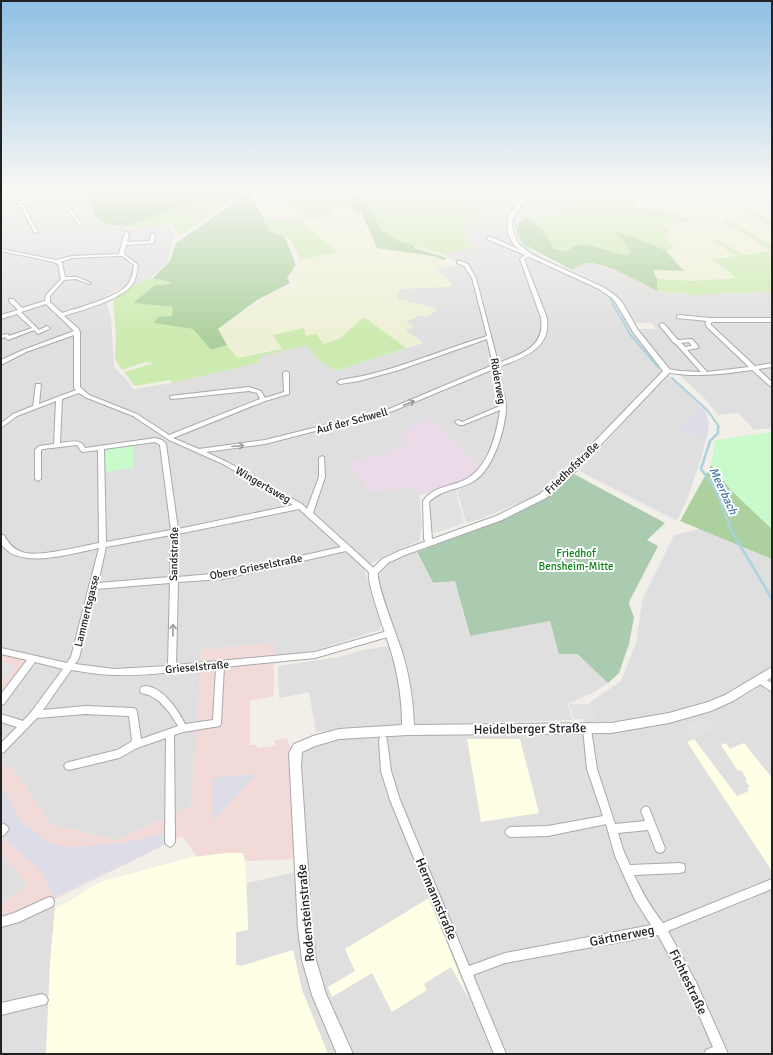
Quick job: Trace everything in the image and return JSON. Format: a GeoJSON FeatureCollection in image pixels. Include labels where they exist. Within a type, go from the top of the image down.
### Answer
{"type":"FeatureCollection","features":[{"type":"Feature","properties":{"kind":"street"},"geometry":{"type":"LineString","coordinates":[[121,255],[126,238]]}},
{"type":"Feature","properties":{"kind":"street"},"geometry":{"type":"LineString","coordinates":[[124,244],[152,242],[153,238]]}},
{"type":"Feature","properties":{"kind":"street"},"geometry":{"type":"LineString","coordinates":[[490,238],[601,288],[614,297],[623,309],[635,331],[667,371],[705,373],[772,365]]}},
{"type":"Feature","properties":{"kind":"street"},"geometry":{"type":"LineString","coordinates":[[513,238],[519,248],[529,255]]}},
{"type":"Feature","properties":{"kind":"street"},"geometry":{"type":"LineString","coordinates":[[1,250],[57,261],[72,257],[121,255],[136,265],[132,283],[128,287],[103,300],[61,315]]}},
{"type":"Feature","properties":{"kind":"street"},"geometry":{"type":"LineString","coordinates":[[45,259],[48,252]]}},
{"type":"Feature","properties":{"kind":"street","name":"Auf der Schwell"},"geometry":{"type":"LineString","coordinates":[[200,451],[265,442],[391,410],[527,353],[536,346],[544,336],[546,327],[522,259],[529,255]]}},
{"type":"Feature","properties":{"kind":"street"},"geometry":{"type":"LineString","coordinates":[[57,261],[62,266],[63,279]]}},
{"type":"Feature","properties":{"kind":"street","name":"Röderweg"},"geometry":{"type":"LineString","coordinates":[[430,542],[428,538],[426,501],[434,493],[466,483],[478,474],[498,436],[503,407],[496,366],[474,278],[466,265],[459,262]]}},
{"type":"Feature","properties":{"kind":"street"},"geometry":{"type":"LineString","coordinates":[[47,302],[48,296],[63,279],[77,278],[89,283]]}},
{"type":"Feature","properties":{"kind":"street"},"geometry":{"type":"LineString","coordinates":[[11,300],[38,332],[47,328]]}},
{"type":"Feature","properties":{"kind":"street"},"geometry":{"type":"LineString","coordinates":[[1,426],[7,420],[78,391],[77,332],[47,302]]}},
{"type":"Feature","properties":{"kind":"street"},"geometry":{"type":"LineString","coordinates":[[1,317],[47,302]]}},
{"type":"Feature","properties":{"kind":"street"},"geometry":{"type":"LineString","coordinates":[[679,317],[710,320],[772,320]]}},
{"type":"Feature","properties":{"kind":"street"},"geometry":{"type":"LineString","coordinates":[[710,320],[708,323],[709,326],[772,385]]}},
{"type":"Feature","properties":{"kind":"street"},"geometry":{"type":"LineString","coordinates":[[662,325],[705,373]]}},
{"type":"Feature","properties":{"kind":"street"},"geometry":{"type":"LineString","coordinates":[[1,331],[3,336],[8,338],[34,328]]}},
{"type":"Feature","properties":{"kind":"street"},"geometry":{"type":"LineString","coordinates":[[1,363],[3,360],[77,332]]}},
{"type":"Feature","properties":{"kind":"street"},"geometry":{"type":"LineString","coordinates":[[340,382],[352,381],[409,365],[489,337]]}},
{"type":"Feature","properties":{"kind":"street"},"geometry":{"type":"LineString","coordinates":[[676,342],[690,340],[696,347],[683,349]]}},
{"type":"Feature","properties":{"kind":"street","name":"Friedhofstraße"},"geometry":{"type":"LineString","coordinates":[[374,572],[385,561],[430,542],[499,518],[543,496],[568,474],[667,371]]}},
{"type":"Feature","properties":{"kind":"street"},"geometry":{"type":"LineString","coordinates":[[169,437],[263,400],[287,393],[286,373]]}},
{"type":"Feature","properties":{"kind":"street"},"geometry":{"type":"LineString","coordinates":[[36,407],[38,385]]}},
{"type":"Feature","properties":{"kind":"street"},"geometry":{"type":"LineString","coordinates":[[172,397],[249,389],[259,392],[263,400]]}},
{"type":"Feature","properties":{"kind":"street","name":"Wingertsweg"},"geometry":{"type":"LineString","coordinates":[[78,391],[124,410],[169,437],[225,463],[300,506],[374,572]]}},
{"type":"Feature","properties":{"kind":"street"},"geometry":{"type":"LineString","coordinates":[[57,444],[60,399]]}},
{"type":"Feature","properties":{"kind":"street"},"geometry":{"type":"LineString","coordinates":[[458,422],[461,424],[503,407]]}},
{"type":"Feature","properties":{"kind":"street"},"geometry":{"type":"LineString","coordinates":[[1,416],[7,420]]}},
{"type":"Feature","properties":{"kind":"street","name":"Sandstraße"},"geometry":{"type":"LineString","coordinates":[[101,448],[155,440],[160,441],[164,448],[175,532],[172,668]]}},
{"type":"Feature","properties":{"kind":"street"},"geometry":{"type":"LineString","coordinates":[[38,479],[38,450],[41,447],[57,444],[78,443],[81,445],[83,450],[101,448]]}},
{"type":"Feature","properties":{"kind":"street","name":"Lammertsgasse"},"geometry":{"type":"LineString","coordinates":[[1,749],[35,714],[75,658],[103,546],[101,448]]}},
{"type":"Feature","properties":{"kind":"street"},"geometry":{"type":"LineString","coordinates":[[309,514],[322,477],[322,458]]}},
{"type":"Feature","properties":{"kind":"street"},"geometry":{"type":"LineString","coordinates":[[1,538],[7,547],[15,553],[28,556],[52,555],[175,532],[300,506]]}},
{"type":"Feature","properties":{"kind":"street","name":"Obere Grieselstraße"},"geometry":{"type":"LineString","coordinates":[[93,586],[223,576],[346,548]]}},
{"type":"Feature","properties":{"kind":"street"},"geometry":{"type":"LineString","coordinates":[[374,572],[372,576],[391,633],[404,680],[408,704],[408,730]]}},
{"type":"Feature","properties":{"kind":"street","name":"Grieselstraße"},"geometry":{"type":"LineString","coordinates":[[1,651],[70,666],[114,672],[323,654],[391,633]]}},
{"type":"Feature","properties":{"kind":"street"},"geometry":{"type":"LineString","coordinates":[[1,701],[33,658]]}},
{"type":"Feature","properties":{"kind":"street"},"geometry":{"type":"LineString","coordinates":[[69,766],[119,754],[134,745],[183,728],[217,723],[220,664]]}},
{"type":"Feature","properties":{"kind":"street","name":"Heidelberger Straße"},"geometry":{"type":"LineString","coordinates":[[295,766],[295,753],[303,745],[313,740],[339,734],[408,730],[611,728],[687,714],[729,698],[772,671]]}},
{"type":"Feature","properties":{"kind":"street"},"geometry":{"type":"LineString","coordinates":[[759,679],[772,688]]}},
{"type":"Feature","properties":{"kind":"street"},"geometry":{"type":"LineString","coordinates":[[144,690],[153,691],[158,695],[176,715],[183,728]]}},
{"type":"Feature","properties":{"kind":"street"},"geometry":{"type":"LineString","coordinates":[[35,714],[85,710],[133,712],[137,741],[134,745]]}},
{"type":"Feature","properties":{"kind":"street"},"geometry":{"type":"LineString","coordinates":[[1,718],[24,725]]}},
{"type":"Feature","properties":{"kind":"street","name":"Fichtestraße"},"geometry":{"type":"LineString","coordinates":[[587,729],[592,769],[619,853],[652,918],[661,929],[692,986],[718,1053]]}},
{"type":"Feature","properties":{"kind":"street"},"geometry":{"type":"LineString","coordinates":[[170,733],[170,842]]}},
{"type":"Feature","properties":{"kind":"street","name":"Hermannstraße"},"geometry":{"type":"LineString","coordinates":[[384,740],[386,771],[395,800],[500,1054]]}},
{"type":"Feature","properties":{"kind":"street","name":"Rodensteinstraße"},"geometry":{"type":"LineString","coordinates":[[295,766],[305,929],[309,960],[319,995],[345,1054]]}},
{"type":"Feature","properties":{"kind":"street"},"geometry":{"type":"LineString","coordinates":[[646,811],[660,848]]}},
{"type":"Feature","properties":{"kind":"street"},"geometry":{"type":"LineString","coordinates":[[510,832],[548,831],[609,819]]}},
{"type":"Feature","properties":{"kind":"street"},"geometry":{"type":"LineString","coordinates":[[612,829],[651,825]]}},
{"type":"Feature","properties":{"kind":"street"},"geometry":{"type":"LineString","coordinates":[[627,870],[680,868]]}},
{"type":"Feature","properties":{"kind":"street","name":"Gärtnerweg"},"geometry":{"type":"LineString","coordinates":[[467,972],[504,958],[661,929],[772,884]]}},
{"type":"Feature","properties":{"kind":"street"},"geometry":{"type":"LineString","coordinates":[[1,922],[15,918],[49,902]]}},
{"type":"Feature","properties":{"kind":"street"},"geometry":{"type":"LineString","coordinates":[[1,1009],[42,1000]]}},
{"type":"Feature","properties":{"kind":"shaded area"},"geometry":{"type":"Polygon","coordinates":[[[1,238],[175,238],[172,242],[168,262],[149,279],[142,283],[127,285],[102,298],[106,301],[111,318],[114,367],[126,379],[133,389],[172,383],[261,362],[257,357],[307,345],[317,358],[336,371],[423,343],[405,330],[406,321],[421,315],[427,317],[436,310],[431,307],[397,299],[400,288],[452,283],[436,268],[463,265],[442,254],[472,248],[466,238],[510,238],[518,253],[601,287],[604,286],[572,270],[583,264],[591,263],[621,272],[657,291],[698,295],[772,291],[772,428],[754,430],[738,413],[718,415],[706,400],[681,376],[669,367],[638,329],[655,329],[652,323],[634,323],[625,311],[663,370],[694,400],[705,413],[709,424],[703,452],[688,497],[677,521],[579,471],[630,416],[623,413],[538,495],[480,519],[466,523],[456,485],[419,494],[422,525],[419,541],[386,555],[371,564],[365,572],[382,623],[379,630],[314,651],[274,656],[272,643],[202,650],[191,806],[116,840],[51,825],[15,771],[1,763],[1,238]]]}},
{"type":"Feature","properties":{"kind":"shaded area"},"geometry":{"type":"Polygon","coordinates":[[[321,238],[373,238],[377,248],[433,256],[452,265],[436,268],[452,283],[451,287],[400,289],[397,299],[431,307],[437,310],[426,317],[421,315],[406,321],[414,327],[405,330],[423,342],[406,348],[364,317],[340,338],[324,344],[306,336],[304,329],[273,335],[282,348],[237,358],[217,330],[278,290],[298,286],[291,278],[300,266],[298,260],[336,251],[321,238]]]}},
{"type":"Feature","properties":{"kind":"shaded area"},"geometry":{"type":"Polygon","coordinates":[[[772,238],[772,252],[769,251],[744,255],[719,240],[713,241],[738,257],[714,259],[737,278],[693,281],[657,279],[653,270],[683,271],[665,250],[675,249],[664,239],[772,238]]]}},
{"type":"Feature","properties":{"kind":"shaded area"},"geometry":{"type":"Polygon","coordinates":[[[701,406],[706,412],[709,424],[707,440],[684,432],[682,429],[701,406]]]}},
{"type":"Feature","properties":{"kind":"shaded area"},"geometry":{"type":"Polygon","coordinates":[[[429,417],[479,466],[473,475],[466,480],[418,496],[418,492],[413,487],[370,492],[357,474],[355,474],[350,462],[374,456],[406,444],[401,433],[429,417]]]}},
{"type":"Feature","properties":{"kind":"shaded area"},"geometry":{"type":"Polygon","coordinates":[[[456,490],[464,523],[435,533],[431,530],[430,504],[440,495],[456,490]]]}},
{"type":"Feature","properties":{"kind":"shaded area"},"geometry":{"type":"Polygon","coordinates":[[[728,522],[772,540],[772,1054],[328,1054],[302,990],[293,950],[241,966],[236,965],[236,932],[248,930],[247,883],[295,872],[296,859],[290,747],[303,747],[354,736],[586,728],[581,712],[593,700],[621,681],[636,643],[643,598],[674,535],[728,522]]]}},
{"type":"Feature","properties":{"kind":"shaded area"},"geometry":{"type":"Polygon","coordinates":[[[415,550],[433,584],[455,581],[469,636],[550,621],[559,654],[576,654],[608,683],[594,692],[568,704],[572,720],[380,726],[316,732],[309,692],[279,698],[278,666],[340,657],[363,650],[397,645],[377,578],[384,566],[415,550]]]}},
{"type":"Feature","properties":{"kind":"shaded area"},"geometry":{"type":"Polygon","coordinates":[[[273,643],[274,696],[250,701],[250,745],[257,745],[257,748],[275,746],[275,740],[287,738],[290,747],[296,859],[245,861],[242,853],[197,857],[182,836],[1,926],[1,904],[28,886],[1,852],[1,763],[15,771],[51,825],[116,840],[191,806],[202,650],[273,643]]]}},
{"type":"Feature","properties":{"kind":"shaded area"},"geometry":{"type":"Polygon","coordinates":[[[1,651],[33,656],[1,696],[1,651]]]}},
{"type":"Feature","properties":{"kind":"shaded area"},"geometry":{"type":"Polygon","coordinates":[[[1,662],[16,666],[5,679],[1,678],[1,662]]]}},
{"type":"Feature","properties":{"kind":"shaded area"},"geometry":{"type":"Polygon","coordinates":[[[569,704],[591,704],[595,719],[573,719],[569,704]]]}},
{"type":"Feature","properties":{"kind":"shaded area"},"geometry":{"type":"Polygon","coordinates":[[[706,718],[715,729],[694,739],[684,726],[706,718]]]}},
{"type":"Feature","properties":{"kind":"shaded area"},"geometry":{"type":"Polygon","coordinates":[[[467,739],[520,739],[539,813],[481,822],[467,739]]]}},
{"type":"Feature","properties":{"kind":"shaded area"},"geometry":{"type":"Polygon","coordinates":[[[694,739],[737,796],[749,791],[747,788],[750,787],[741,770],[738,771],[721,745],[726,743],[730,749],[744,743],[772,778],[772,871],[687,742],[694,739]]]}},
{"type":"Feature","properties":{"kind":"shaded area"},"geometry":{"type":"Polygon","coordinates":[[[257,774],[212,822],[214,778],[257,774]]]}},
{"type":"Feature","properties":{"kind":"shaded area"},"geometry":{"type":"Polygon","coordinates":[[[1,789],[6,793],[20,820],[49,843],[64,847],[85,847],[127,842],[165,834],[170,842],[62,894],[51,896],[52,894],[47,881],[38,868],[1,836],[1,789]]]}},
{"type":"Feature","properties":{"kind":"shaded area"},"geometry":{"type":"Polygon","coordinates":[[[1,852],[28,886],[1,904],[1,852]]]}},
{"type":"Feature","properties":{"kind":"shaded area"},"geometry":{"type":"Polygon","coordinates":[[[227,853],[243,853],[245,861],[248,930],[236,932],[236,965],[241,966],[293,950],[302,990],[328,1054],[46,1054],[50,963],[55,908],[70,901],[89,888],[103,881],[193,857],[227,853]]]}},
{"type":"Feature","properties":{"kind":"shaded area"},"geometry":{"type":"Polygon","coordinates":[[[429,898],[469,999],[451,967],[424,984],[427,990],[392,1012],[372,973],[332,997],[328,987],[355,971],[345,949],[429,898]]]}},
{"type":"Feature","properties":{"kind":"shaded area"},"geometry":{"type":"Polygon","coordinates":[[[49,906],[55,908],[50,963],[46,1054],[1,1054],[1,926],[49,906]]]}},
{"type":"Feature","properties":{"kind":"green space"},"geometry":{"type":"Polygon","coordinates":[[[183,238],[285,238],[296,265],[287,278],[290,283],[257,300],[218,329],[227,345],[211,350],[193,329],[154,323],[158,317],[172,316],[173,307],[133,303],[155,285],[170,284],[171,282],[153,278],[170,261],[176,243],[183,238]]]}},
{"type":"Feature","properties":{"kind":"green space"},"geometry":{"type":"Polygon","coordinates":[[[290,238],[321,238],[337,252],[300,260],[290,238]]]}},
{"type":"Feature","properties":{"kind":"green space"},"geometry":{"type":"Polygon","coordinates":[[[373,238],[394,238],[415,246],[414,248],[447,258],[443,260],[433,256],[377,248],[373,238]]]}},
{"type":"Feature","properties":{"kind":"green space"},"geometry":{"type":"Polygon","coordinates":[[[394,238],[466,238],[466,241],[472,248],[442,254],[394,238]]]}},
{"type":"Feature","properties":{"kind":"green space"},"geometry":{"type":"Polygon","coordinates":[[[521,238],[548,238],[554,249],[567,252],[574,246],[585,245],[626,255],[631,252],[621,238],[637,238],[665,250],[684,271],[653,270],[657,279],[657,291],[623,274],[596,264],[584,264],[572,270],[523,244],[521,238]]]}},
{"type":"Feature","properties":{"kind":"green space"},"geometry":{"type":"Polygon","coordinates":[[[548,238],[621,238],[631,252],[626,255],[576,245],[567,252],[554,249],[548,238]]]}},
{"type":"Feature","properties":{"kind":"green space"},"geometry":{"type":"Polygon","coordinates":[[[637,238],[664,238],[676,249],[665,250],[637,238]]]}},
{"type":"Feature","properties":{"kind":"green space"},"geometry":{"type":"Polygon","coordinates":[[[751,238],[760,238],[772,245],[772,251],[751,238]]]}},
{"type":"Feature","properties":{"kind":"green space"},"geometry":{"type":"Polygon","coordinates":[[[719,240],[744,255],[769,251],[772,252],[772,291],[698,295],[657,291],[657,279],[693,281],[736,278],[713,259],[737,256],[712,241],[719,240]]]}},
{"type":"Feature","properties":{"kind":"green space"},"geometry":{"type":"Polygon","coordinates":[[[153,278],[172,282],[170,284],[155,285],[133,303],[174,307],[172,316],[158,317],[154,323],[193,329],[211,350],[227,345],[237,358],[282,349],[273,335],[304,328],[306,336],[316,334],[324,344],[340,338],[364,317],[406,348],[336,371],[317,358],[307,345],[258,357],[261,362],[172,383],[170,380],[135,386],[124,372],[154,363],[146,362],[122,370],[115,359],[116,335],[113,301],[120,294],[131,287],[153,278]]]}},
{"type":"Feature","properties":{"kind":"green space"},"geometry":{"type":"Polygon","coordinates":[[[772,432],[772,529],[732,491],[711,465],[715,440],[772,432]]]}},
{"type":"Feature","properties":{"kind":"green space"},"geometry":{"type":"Polygon","coordinates":[[[133,444],[134,468],[106,472],[105,450],[133,444]]]}},
{"type":"Feature","properties":{"kind":"green space"},"geometry":{"type":"Polygon","coordinates":[[[711,465],[732,491],[772,529],[772,559],[680,521],[711,465]]]}},
{"type":"Feature","properties":{"kind":"green space","name":"Friedhof Bensheim-Mitte"},"geometry":{"type":"Polygon","coordinates":[[[574,474],[665,523],[647,540],[658,546],[630,600],[629,604],[634,617],[629,644],[619,673],[608,683],[577,654],[559,654],[550,621],[470,636],[455,581],[433,583],[417,552],[495,522],[543,500],[574,474]]]}},
{"type":"Feature","properties":{"kind":"waterway","name":"Meerbach"},"geometry":{"type":"LineString","coordinates":[[520,238],[525,246],[541,258],[587,279]]}},
{"type":"Feature","properties":{"kind":"waterway","name":"Meerbach"},"geometry":{"type":"LineString","coordinates":[[610,299],[630,334],[658,367]]}},
{"type":"Feature","properties":{"kind":"waterway","name":"Meerbach"},"geometry":{"type":"LineString","coordinates":[[672,378],[708,411],[719,427]]}},
{"type":"Feature","properties":{"kind":"waterway","name":"Meerbach"},"geometry":{"type":"LineString","coordinates":[[718,426],[718,433],[710,441],[701,469],[716,490],[732,532],[768,592]]}},
{"type":"Feature","properties":{"kind":"waterway","name":"Meerbach"},"geometry":{"type":"LineString","coordinates":[[767,591],[772,599]]}}]}
